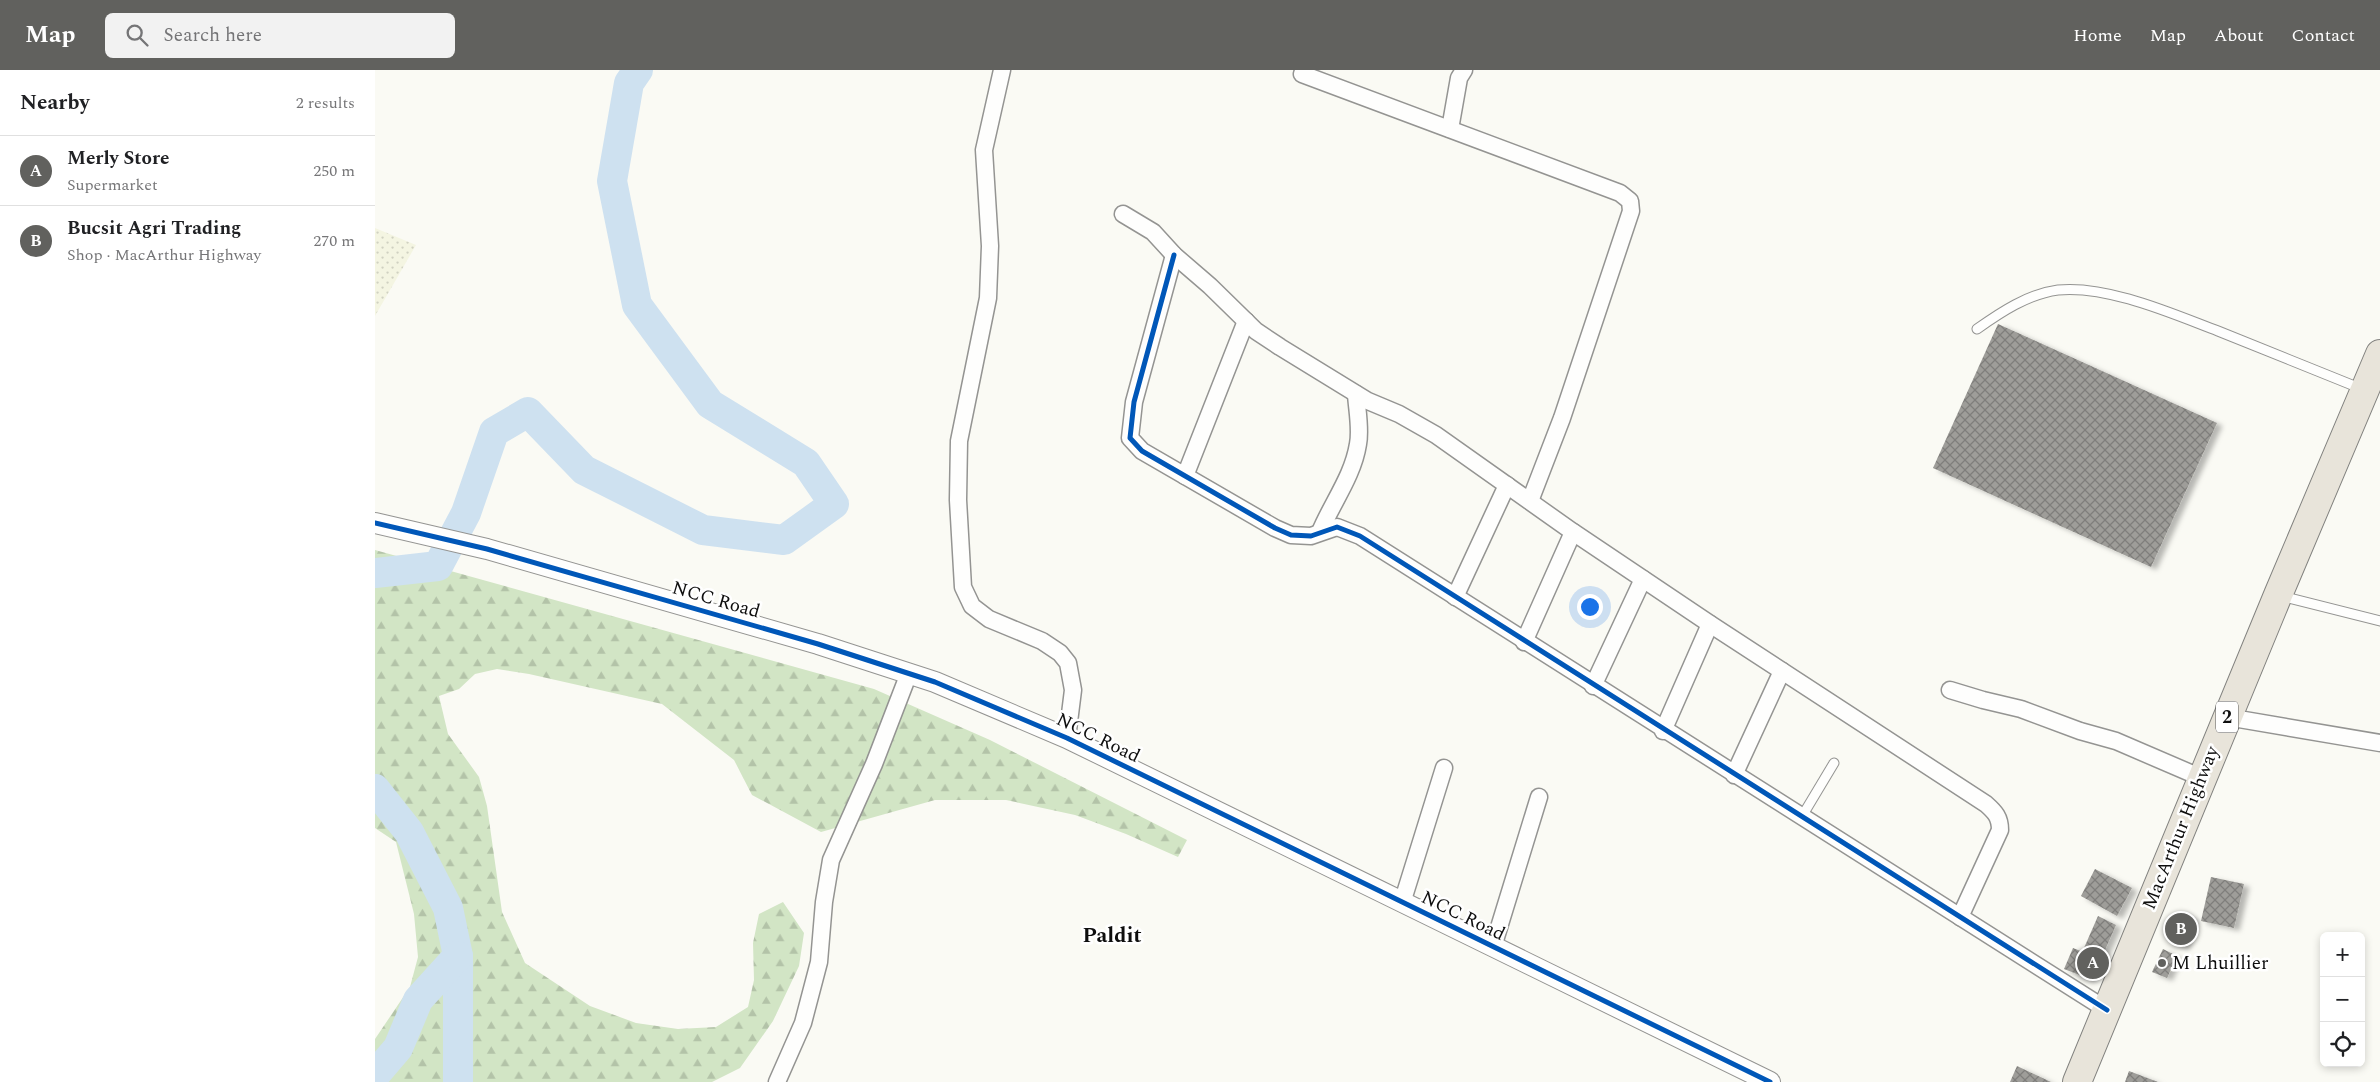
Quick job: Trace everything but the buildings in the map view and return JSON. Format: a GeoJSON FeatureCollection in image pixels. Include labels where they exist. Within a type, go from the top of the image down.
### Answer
{"type":"FeatureCollection","features":[{"type":"Feature","properties":{"kind":"highway","name":"MacArthur Highway"},"geometry":{"type":"LineString","coordinates":[[2077,1082],[2227,717],[2380,354]]}},
{"type":"Feature","properties":{"kind":"street"},"geometry":{"type":"LineString","coordinates":[[1002,70],[984,150],[990,246],[988,298],[959,441],[958,500],[963,587],[972,606],[989,619],[1042,641],[1060,653],[1068,663],[1073,690],[1067,738]]}},
{"type":"Feature","properties":{"kind":"street"},"geometry":{"type":"LineString","coordinates":[[1450,130],[1459,78],[1463,70]]}},
{"type":"Feature","properties":{"kind":"street"},"geometry":{"type":"LineString","coordinates":[[1302,74],[1620,193],[1630,201],[1631,211],[1562,418],[1530,501]]}},
{"type":"Feature","properties":{"kind":"street"},"geometry":{"type":"LineString","coordinates":[[1123,214],[1153,232],[1174,255],[1246,321],[1280,347],[1356,394],[1399,414],[1436,435],[1643,579],[1986,804],[1995,812],[2000,820],[1999,837],[1960,917]]}},
{"type":"Feature","properties":{"kind":"street"},"geometry":{"type":"LineString","coordinates":[[1174,255],[1134,402],[1130,438],[1142,451],[1275,528],[1291,535],[1311,536],[1337,527],[1347,530],[1404,563],[1593,686],[2107,1010]]}},
{"type":"Feature","properties":{"kind":"street"},"geometry":{"type":"LineString","coordinates":[[1185,476],[1246,321]]}},
{"type":"Feature","properties":{"kind":"street"},"geometry":{"type":"LineString","coordinates":[[1320,532],[1329,509],[1351,470],[1359,443],[1356,394]]}},
{"type":"Feature","properties":{"kind":"street"},"geometry":{"type":"LineString","coordinates":[[1455,597],[1507,485]]}},
{"type":"Feature","properties":{"kind":"street","name":"NCC Road"},"geometry":{"type":"LineString","coordinates":[[381,525],[487,549],[909,672],[1067,738],[1769,1082]]}},
{"type":"Feature","properties":{"kind":"street"},"geometry":{"type":"LineString","coordinates":[[1524,642],[1573,532]]}},
{"type":"Feature","properties":{"kind":"street"},"geometry":{"type":"LineString","coordinates":[[1593,686],[1643,579]]}},
{"type":"Feature","properties":{"kind":"street"},"geometry":{"type":"LineString","coordinates":[[1663,730],[1711,624]]}},
{"type":"Feature","properties":{"kind":"street"},"geometry":{"type":"LineString","coordinates":[[1734,775],[1782,671]]}},
{"type":"Feature","properties":{"kind":"street"},"geometry":{"type":"LineString","coordinates":[[777,1082],[803,1023],[819,962],[824,902],[831,860],[874,764],[909,672]]}},
{"type":"Feature","properties":{"kind":"street"},"geometry":{"type":"LineString","coordinates":[[1950,690],[2021,709],[2080,731],[2116,740],[2202,778]]}},
{"type":"Feature","properties":{"kind":"street"},"geometry":{"type":"LineString","coordinates":[[2227,717],[2380,743]]}},
{"type":"Feature","properties":{"kind":"street"},"geometry":{"type":"LineString","coordinates":[[1402,902],[1443,768]]}},
{"type":"Feature","properties":{"kind":"street"},"geometry":{"type":"LineString","coordinates":[[1493,947],[1539,797]]}},
{"type":"Feature","properties":{"kind":"lane"},"geometry":{"type":"LineString","coordinates":[[1977,329],[2001,312],[2036,295],[2059,290],[2099,293],[2144,303],[2365,390]]}},
{"type":"Feature","properties":{"kind":"lane"},"geometry":{"type":"LineString","coordinates":[[2278,595],[2380,621]]}},
{"type":"Feature","properties":{"kind":"lane"},"geometry":{"type":"LineString","coordinates":[[1801,818],[1834,763]]}},
{"type":"Feature","properties":{"kind":"green space"},"geometry":{"type":"Polygon","coordinates":[[[375,228],[416,245],[375,316],[375,228]]]}},
{"type":"Feature","properties":{"kind":"green space"},"geometry":{"type":"Polygon","coordinates":[[[375,550],[874,689],[990,740],[1187,840],[1178,857],[1126,834],[1075,815],[1006,800],[935,800],[821,832],[752,795],[734,760],[662,704],[529,674],[497,669],[475,674],[459,689],[439,696],[448,734],[479,777],[487,806],[502,912],[525,963],[590,1006],[636,1023],[678,1029],[716,1027],[748,1007],[754,980],[753,943],[759,914],[783,902],[804,933],[799,966],[773,1021],[740,1068],[712,1082],[375,1082],[375,1039],[410,987],[418,957],[414,914],[396,842],[375,828],[375,550]]]}},
{"type":"Feature","properties":{"kind":"waterway"},"geometry":{"type":"LineString","coordinates":[[375,573],[438,566],[466,513],[494,432],[528,412],[584,470],[703,530],[784,540],[834,504],[806,463],[710,404],[637,305],[612,181],[629,83],[638,70]]}},
{"type":"Feature","properties":{"kind":"waterway"},"geometry":{"type":"LineString","coordinates":[[375,789],[409,832],[448,908],[458,956],[458,1082]]}},
{"type":"Feature","properties":{"kind":"waterway"},"geometry":{"type":"LineString","coordinates":[[375,1075],[398,1048],[418,1000],[458,956]]}},
{"type":"Feature","properties":{"kind":"cycle path"},"geometry":{"type":"LineString","coordinates":[[1174,255],[1134,402],[1130,438],[1142,451],[1275,528],[1291,535],[1311,536],[1337,527],[1360,536],[2107,1010]]}},
{"type":"Feature","properties":{"kind":"cycle path"},"geometry":{"type":"LineString","coordinates":[[375,523],[487,549],[818,644],[935,682],[1067,738],[1770,1082]]}},
{"type":"Feature","properties":{"kind":"place","name":"Bucsit Agri Trading"},"geometry":{"type":"Point","coordinates":[2181,929]}},
{"type":"Feature","properties":{"kind":"place","name":"Merly Store"},"geometry":{"type":"Point","coordinates":[2093,963]}},
{"type":"Feature","properties":{"kind":"place","name":"M Lhuillier"},"geometry":{"type":"Point","coordinates":[2162,963]}},
{"type":"Feature","properties":{"kind":"district","name":"Paldit"},"geometry":{"type":"Point","coordinates":[1112,936]}}]}
